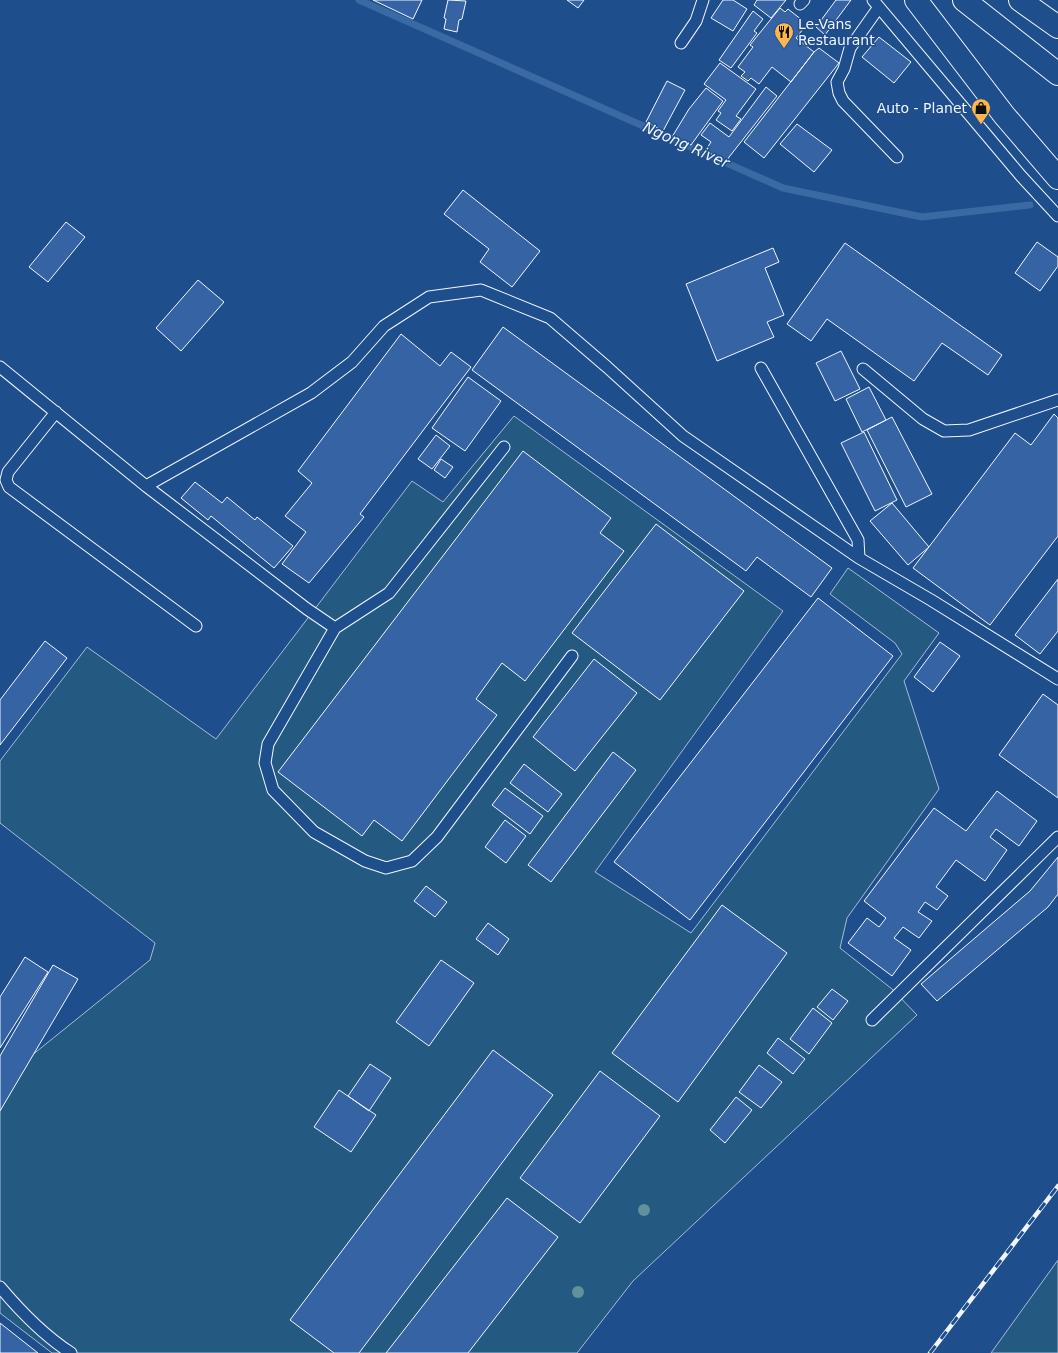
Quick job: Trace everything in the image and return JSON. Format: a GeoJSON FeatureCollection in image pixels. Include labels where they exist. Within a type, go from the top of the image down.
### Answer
{"type":"FeatureCollection","features":[{"type":"Feature","properties":{"kind":"highway"},"geometry":{"type":"LineString","coordinates":[[916,0],[1004,115],[1058,178]]}},
{"type":"Feature","properties":{"kind":"highway"},"geometry":{"type":"LineString","coordinates":[[964,0],[1058,74]]}},
{"type":"Feature","properties":{"kind":"highway"},"geometry":{"type":"LineString","coordinates":[[1020,0],[1058,27]]}},
{"type":"Feature","properties":{"kind":"lane"},"geometry":{"type":"LineString","coordinates":[[681,43],[696,21],[703,0]]}},
{"type":"Feature","properties":{"kind":"lane"},"geometry":{"type":"LineString","coordinates":[[897,157],[843,101],[839,93],[837,82],[844,69],[850,48],[876,3],[1021,176],[1058,216]]}},
{"type":"Feature","properties":{"kind":"lane"},"geometry":{"type":"LineString","coordinates":[[146,486],[311,393],[352,362],[384,326],[429,297],[481,290],[550,318],[683,436],[859,558],[937,604],[1058,679]]}},
{"type":"Feature","properties":{"kind":"lane"},"geometry":{"type":"LineString","coordinates":[[0,367],[146,486],[307,609],[335,628]]}},
{"type":"Feature","properties":{"kind":"lane"},"geometry":{"type":"LineString","coordinates":[[761,368],[858,540],[859,558]]}},
{"type":"Feature","properties":{"kind":"lane"},"geometry":{"type":"LineString","coordinates":[[863,369],[923,418],[944,431],[969,430],[1058,400]]}},
{"type":"Feature","properties":{"kind":"lane"},"geometry":{"type":"LineString","coordinates":[[56,412],[8,472],[6,480],[8,487],[196,626]]}},
{"type":"Feature","properties":{"kind":"lane"},"geometry":{"type":"LineString","coordinates":[[504,447],[389,593],[335,628],[268,744],[265,763],[273,790],[314,832],[365,861],[386,868],[412,861],[437,837],[572,656]]}},
{"type":"Feature","properties":{"kind":"lane"},"geometry":{"type":"LineString","coordinates":[[872,1020],[1058,837]]}},
{"type":"Feature","properties":{"kind":"lane"},"geometry":{"type":"LineString","coordinates":[[0,1287],[26,1317],[60,1346],[71,1353]]}},
{"type":"Feature","properties":{"kind":"shaded area"},"geometry":{"type":"Polygon","coordinates":[[[514,416],[783,611],[595,872],[691,933],[902,654],[895,643],[830,594],[848,568],[939,633],[904,681],[939,789],[847,918],[840,948],[892,989],[917,1015],[633,1281],[577,1353],[52,1353],[0,1313],[0,1081],[150,960],[155,943],[0,823],[0,761],[87,647],[216,739],[412,481],[443,502],[514,416]]]}},
{"type":"Feature","properties":{"kind":"shaded area"},"geometry":{"type":"Polygon","coordinates":[[[1058,1260],[1058,1353],[991,1353],[1058,1260]]]}},
{"type":"Feature","properties":{"kind":"building"},"geometry":{"type":"Polygon","coordinates":[[[373,0],[422,0],[413,19],[373,0]]]}},
{"type":"Feature","properties":{"kind":"building"},"geometry":{"type":"Polygon","coordinates":[[[448,0],[466,1],[462,19],[459,20],[457,32],[444,29],[446,19],[444,18],[448,0]]]}},
{"type":"Feature","properties":{"kind":"building"},"geometry":{"type":"Polygon","coordinates":[[[567,0],[584,0],[578,8],[567,0]]]}},
{"type":"Feature","properties":{"kind":"building"},"geometry":{"type":"Polygon","coordinates":[[[723,0],[733,0],[747,9],[733,31],[711,18],[723,0]]]}},
{"type":"Feature","properties":{"kind":"building"},"geometry":{"type":"Polygon","coordinates":[[[757,0],[786,0],[771,18],[754,5],[757,0]]]}},
{"type":"Feature","properties":{"kind":"building"},"geometry":{"type":"Polygon","coordinates":[[[836,0],[851,0],[825,35],[816,27],[836,0]]]}},
{"type":"Feature","properties":{"kind":"building"},"geometry":{"type":"Polygon","coordinates":[[[780,8],[785,12],[788,9],[802,20],[798,25],[803,29],[796,38],[814,52],[791,82],[772,67],[759,84],[751,78],[748,81],[741,76],[745,72],[738,67],[753,47],[750,45],[780,8]]]}},
{"type":"Feature","properties":{"kind":"building"},"geometry":{"type":"Polygon","coordinates":[[[753,11],[763,19],[754,31],[757,33],[731,68],[719,60],[753,11]]]}},
{"type":"Feature","properties":{"kind":"building"},"geometry":{"type":"Polygon","coordinates":[[[879,37],[911,62],[894,83],[862,57],[879,37]]]}},
{"type":"Feature","properties":{"kind":"building"},"geometry":{"type":"Polygon","coordinates":[[[819,48],[839,63],[764,158],[744,142],[814,52],[819,48]]]}},
{"type":"Feature","properties":{"kind":"building"},"geometry":{"type":"Polygon","coordinates":[[[720,63],[756,89],[736,116],[741,119],[732,131],[716,120],[721,113],[718,111],[726,100],[704,84],[720,63]]]}},
{"type":"Feature","properties":{"kind":"building"},"geometry":{"type":"Polygon","coordinates":[[[667,81],[685,90],[663,131],[646,122],[667,81]]]}},
{"type":"Feature","properties":{"kind":"building"},"geometry":{"type":"Polygon","coordinates":[[[766,87],[777,96],[726,161],[705,151],[711,142],[701,135],[710,123],[729,137],[766,87]]]}},
{"type":"Feature","properties":{"kind":"building"},"geometry":{"type":"Polygon","coordinates":[[[706,88],[723,101],[691,145],[672,137],[689,109],[706,88]]]}},
{"type":"Feature","properties":{"kind":"building"},"geometry":{"type":"Polygon","coordinates":[[[797,124],[832,150],[814,172],[780,144],[797,124]]]}},
{"type":"Feature","properties":{"kind":"building"},"geometry":{"type":"Polygon","coordinates":[[[463,190],[540,251],[512,287],[480,262],[489,249],[444,214],[463,190]]]}},
{"type":"Feature","properties":{"kind":"building"},"geometry":{"type":"Polygon","coordinates":[[[66,222],[85,237],[48,282],[29,267],[66,222]]]}},
{"type":"Feature","properties":{"kind":"building"},"geometry":{"type":"Polygon","coordinates":[[[1037,242],[1058,257],[1058,266],[1040,291],[1015,273],[1037,242]]]}},
{"type":"Feature","properties":{"kind":"building"},"geometry":{"type":"Polygon","coordinates":[[[845,243],[1002,355],[988,375],[942,343],[914,381],[827,319],[811,341],[787,324],[845,243]]]}},
{"type":"Feature","properties":{"kind":"building"},"geometry":{"type":"Polygon","coordinates":[[[773,248],[779,262],[765,268],[784,315],[767,322],[774,337],[717,361],[686,284],[773,248]]]}},
{"type":"Feature","properties":{"kind":"building"},"geometry":{"type":"Polygon","coordinates":[[[198,280],[224,302],[181,351],[156,328],[198,280]]]}},
{"type":"Feature","properties":{"kind":"building"},"geometry":{"type":"Polygon","coordinates":[[[503,327],[832,568],[811,597],[757,557],[746,571],[472,370],[503,327]]]}},
{"type":"Feature","properties":{"kind":"building"},"geometry":{"type":"Polygon","coordinates":[[[401,334],[440,366],[451,352],[471,367],[360,514],[364,517],[309,583],[282,564],[306,532],[285,516],[312,483],[298,471],[401,334]]]}},
{"type":"Feature","properties":{"kind":"building"},"geometry":{"type":"Polygon","coordinates":[[[841,351],[860,389],[835,401],[816,363],[841,351]]]}},
{"type":"Feature","properties":{"kind":"building"},"geometry":{"type":"Polygon","coordinates":[[[468,377],[501,401],[465,451],[432,428],[468,377]]]}},
{"type":"Feature","properties":{"kind":"building"},"geometry":{"type":"Polygon","coordinates":[[[869,387],[886,420],[862,432],[846,399],[869,387]]]}},
{"type":"Feature","properties":{"kind":"building"},"geometry":{"type":"Polygon","coordinates":[[[1054,414],[1058,418],[1058,536],[990,625],[913,568],[1015,433],[1031,445],[1054,414]]]}},
{"type":"Feature","properties":{"kind":"building"},"geometry":{"type":"Polygon","coordinates":[[[892,417],[932,494],[906,507],[867,430],[892,417]]]}},
{"type":"Feature","properties":{"kind":"building"},"geometry":{"type":"Polygon","coordinates":[[[864,432],[897,500],[875,511],[841,443],[864,432]]]}},
{"type":"Feature","properties":{"kind":"building"},"geometry":{"type":"Polygon","coordinates":[[[436,435],[450,446],[432,469],[418,459],[436,435]]]}},
{"type":"Feature","properties":{"kind":"building"},"geometry":{"type":"Polygon","coordinates":[[[523,451],[611,518],[600,533],[624,551],[525,681],[502,663],[476,699],[497,715],[402,841],[374,820],[362,836],[278,772],[523,451]]]}},
{"type":"Feature","properties":{"kind":"building"},"geometry":{"type":"Polygon","coordinates":[[[441,459],[453,467],[445,478],[434,470],[441,459]]]}},
{"type":"Feature","properties":{"kind":"building"},"geometry":{"type":"Polygon","coordinates":[[[195,482],[222,503],[227,497],[255,520],[257,517],[293,546],[274,568],[211,516],[208,520],[181,498],[195,482]]]}},
{"type":"Feature","properties":{"kind":"building"},"geometry":{"type":"Polygon","coordinates":[[[892,503],[929,547],[908,565],[870,521],[892,503]]]}},
{"type":"Feature","properties":{"kind":"building"},"geometry":{"type":"Polygon","coordinates":[[[656,524],[744,591],[660,700],[572,633],[656,524]]]}},
{"type":"Feature","properties":{"kind":"building"},"geometry":{"type":"Polygon","coordinates":[[[1058,579],[1058,631],[1040,654],[1015,635],[1058,579]]]}},
{"type":"Feature","properties":{"kind":"building"},"geometry":{"type":"Polygon","coordinates":[[[818,598],[893,656],[690,920],[614,862],[818,598]]]}},
{"type":"Feature","properties":{"kind":"building"},"geometry":{"type":"Polygon","coordinates":[[[45,641],[67,658],[0,745],[0,700],[45,641]]]}},
{"type":"Feature","properties":{"kind":"building"},"geometry":{"type":"Polygon","coordinates":[[[940,642],[960,656],[933,692],[914,677],[940,642]]]}},
{"type":"Feature","properties":{"kind":"building"},"geometry":{"type":"Polygon","coordinates":[[[594,659],[637,693],[575,771],[533,737],[594,659]]]}},
{"type":"Feature","properties":{"kind":"building"},"geometry":{"type":"Polygon","coordinates":[[[1043,694],[1058,705],[1058,798],[999,755],[1043,694]]]}},
{"type":"Feature","properties":{"kind":"building"},"geometry":{"type":"Polygon","coordinates":[[[613,752],[636,770],[551,882],[528,865],[613,752]]]}},
{"type":"Feature","properties":{"kind":"building"},"geometry":{"type":"Polygon","coordinates":[[[524,764],[562,794],[548,812],[510,783],[524,764]]]}},
{"type":"Feature","properties":{"kind":"building"},"geometry":{"type":"Polygon","coordinates":[[[505,788],[543,816],[530,834],[492,805],[505,788]]]}},
{"type":"Feature","properties":{"kind":"building"},"geometry":{"type":"Polygon","coordinates":[[[997,791],[1037,821],[1019,846],[996,829],[990,837],[1007,850],[985,881],[956,860],[936,887],[948,896],[937,910],[925,902],[918,912],[932,921],[919,938],[903,927],[894,938],[911,950],[892,976],[848,943],[867,918],[879,927],[886,918],[864,901],[934,808],[966,831],[997,791]]]}},
{"type":"Feature","properties":{"kind":"building"},"geometry":{"type":"Polygon","coordinates":[[[505,820],[526,836],[506,863],[485,847],[505,820]]]}},
{"type":"Feature","properties":{"kind":"building"},"geometry":{"type":"Polygon","coordinates":[[[1058,857],[1058,894],[1048,907],[937,1001],[921,984],[1030,891],[1058,857]]]}},
{"type":"Feature","properties":{"kind":"building"},"geometry":{"type":"Polygon","coordinates":[[[426,886],[447,902],[435,917],[414,901],[426,886]]]}},
{"type":"Feature","properties":{"kind":"building"},"geometry":{"type":"Polygon","coordinates":[[[722,905],[787,953],[678,1102],[612,1053],[722,905]]]}},
{"type":"Feature","properties":{"kind":"building"},"geometry":{"type":"Polygon","coordinates":[[[488,923],[509,939],[498,955],[476,939],[488,923]]]}},
{"type":"Feature","properties":{"kind":"building"},"geometry":{"type":"Polygon","coordinates":[[[25,957],[48,972],[0,1048],[0,997],[25,957]]]}},
{"type":"Feature","properties":{"kind":"building"},"geometry":{"type":"Polygon","coordinates":[[[441,960],[474,983],[429,1046],[396,1022],[441,960]]]}},
{"type":"Feature","properties":{"kind":"building"},"geometry":{"type":"Polygon","coordinates":[[[53,965],[78,979],[0,1111],[0,1056],[53,965]]]}},
{"type":"Feature","properties":{"kind":"building"},"geometry":{"type":"Polygon","coordinates":[[[832,989],[848,1001],[833,1020],[817,1007],[832,989]]]}},
{"type":"Feature","properties":{"kind":"building"},"geometry":{"type":"Polygon","coordinates":[[[813,1008],[832,1023],[809,1054],[790,1039],[813,1008]]]}},
{"type":"Feature","properties":{"kind":"building"},"geometry":{"type":"Polygon","coordinates":[[[778,1038],[805,1059],[793,1074],[767,1053],[778,1038]]]}},
{"type":"Feature","properties":{"kind":"building"},"geometry":{"type":"Polygon","coordinates":[[[493,1050],[553,1095],[359,1353],[334,1353],[290,1320],[493,1050]]]}},
{"type":"Feature","properties":{"kind":"building"},"geometry":{"type":"Polygon","coordinates":[[[370,1064],[391,1078],[369,1111],[348,1096],[370,1064]]]}},
{"type":"Feature","properties":{"kind":"building"},"geometry":{"type":"Polygon","coordinates":[[[759,1065],[782,1082],[761,1108],[739,1092],[759,1065]]]}},
{"type":"Feature","properties":{"kind":"building"},"geometry":{"type":"Polygon","coordinates":[[[600,1071],[660,1116],[580,1223],[520,1178],[600,1071]]]}},
{"type":"Feature","properties":{"kind":"building"},"geometry":{"type":"Polygon","coordinates":[[[339,1090],[376,1115],[351,1152],[314,1127],[339,1090]]]}},
{"type":"Feature","properties":{"kind":"building"},"geometry":{"type":"Polygon","coordinates":[[[736,1097],[752,1110],[725,1143],[710,1130],[736,1097]]]}},
{"type":"Feature","properties":{"kind":"building"},"geometry":{"type":"Polygon","coordinates":[[[507,1198],[558,1237],[468,1353],[386,1353],[507,1198]]]}},
{"type":"Feature","properties":{"kind":"building"},"geometry":{"type":"Polygon","coordinates":[[[0,1323],[38,1353],[0,1353],[0,1323]]]}},
{"type":"Feature","properties":{"kind":"waterway","name":"Ngong River"},"geometry":{"type":"LineString","coordinates":[[359,0],[783,188],[922,217],[1030,205]]}},
{"type":"Feature","properties":{"kind":"railway"},"geometry":{"type":"LineString","coordinates":[[930,1353],[1058,1186]]}},
{"type":"Feature","properties":{"kind":"place","name":"Le-Vans Restaurant"},"geometry":{"type":"Point","coordinates":[784,49]}},
{"type":"Feature","properties":{"kind":"place","name":"Auto - Planet"},"geometry":{"type":"Point","coordinates":[981,125]}}]}
